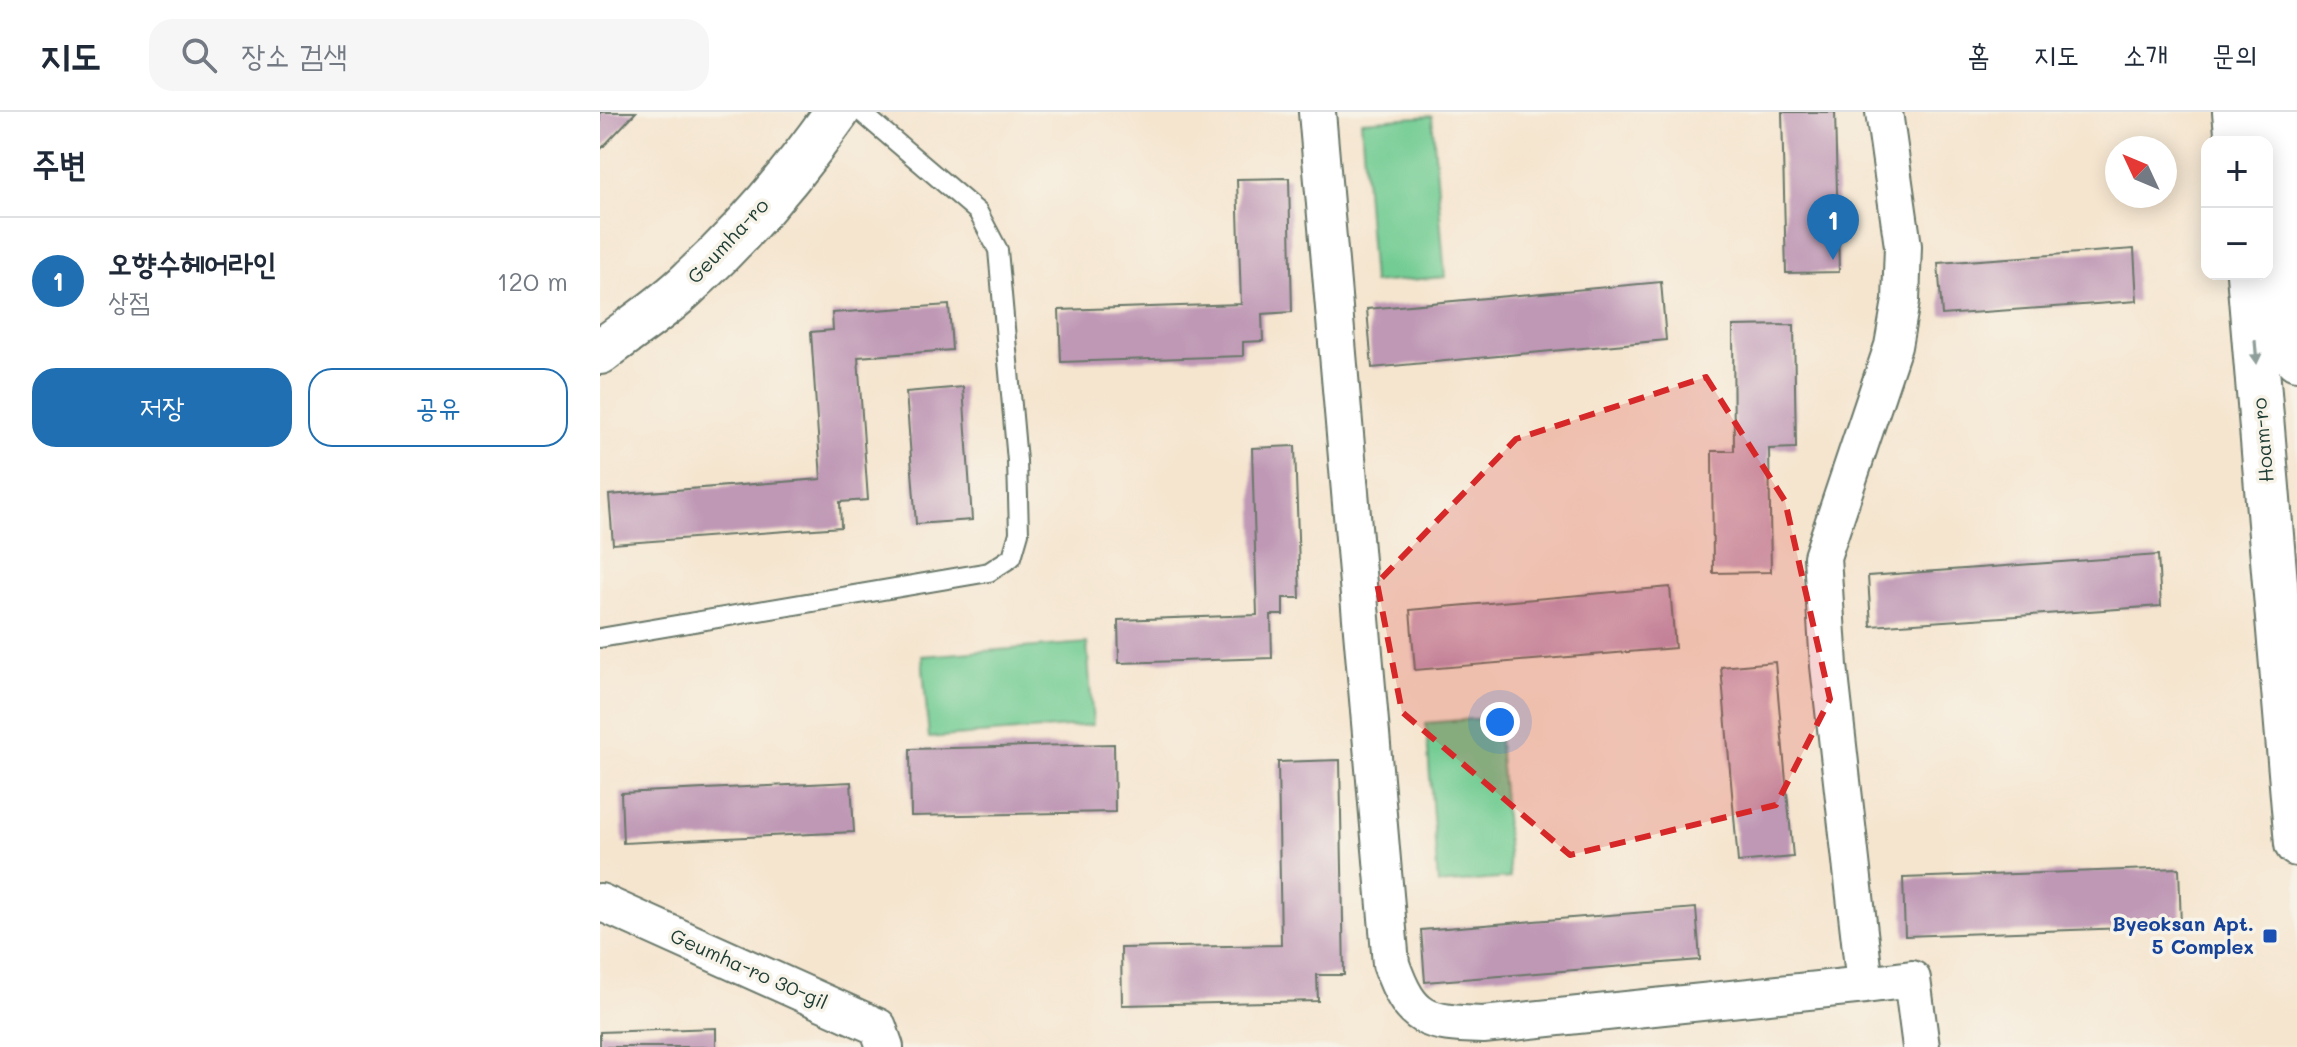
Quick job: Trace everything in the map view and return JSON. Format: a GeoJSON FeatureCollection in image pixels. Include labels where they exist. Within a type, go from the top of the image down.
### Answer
{"type":"FeatureCollection","features":[{"type":"Feature","properties":{"kind":"main road","name":"Geumha-ro"},"geometry":{"type":"LineString","coordinates":[[600,352],[700,273],[747,224],[818,140],[837,112]]}},
{"type":"Feature","properties":{"kind":"main road"},"geometry":{"type":"LineString","coordinates":[[2235,112],[2237,136]]}},
{"type":"Feature","properties":{"kind":"main road"},"geometry":{"type":"LineString","coordinates":[[2277,112],[2297,358]]}},
{"type":"Feature","properties":{"kind":"main road","name":"Hoam-ro"},"geometry":{"type":"LineString","coordinates":[[2250,280],[2297,844]]}},
{"type":"Feature","properties":{"kind":"street"},"geometry":{"type":"LineString","coordinates":[[1317,112],[1391,964],[1401,994],[1417,1012],[1441,1023],[1483,1025],[1912,979],[1921,1047]]}},
{"type":"Feature","properties":{"kind":"street"},"geometry":{"type":"LineString","coordinates":[[1865,985],[1829,666],[1822,557],[1893,346],[1901,301],[1903,246],[1884,112]]}},
{"type":"Feature","properties":{"kind":"street","name":"Geumha-ro 30-gil"},"geometry":{"type":"LineString","coordinates":[[600,902],[878,1027],[885,1047]]}},
{"type":"Feature","properties":{"kind":"lane"},"geometry":{"type":"LineString","coordinates":[[600,638],[989,572],[1012,557],[1019,533],[1017,461],[998,250],[978,212],[861,112]]}},
{"type":"Feature","properties":{"kind":"highlighted area"},"geometry":{"type":"Polygon","coordinates":[[[1706,377],[1785,501],[1830,699],[1776,805],[1570,855],[1402,712],[1377,583],[1516,439],[1706,377]]]}},
{"type":"Feature","properties":{"kind":"green space"},"geometry":{"type":"Polygon","coordinates":[[[1432,116],[1445,277],[1373,283],[1361,121],[1432,116]]]}},
{"type":"Feature","properties":{"kind":"green space"},"geometry":{"type":"Polygon","coordinates":[[[1087,643],[1093,725],[929,738],[922,656],[1087,643]]]}},
{"type":"Feature","properties":{"kind":"green space"},"geometry":{"type":"Polygon","coordinates":[[[1497,717],[1510,878],[1438,884],[1426,723],[1497,717]]]}},
{"type":"Feature","properties":{"kind":"building"},"geometry":{"type":"Polygon","coordinates":[[[600,112],[636,112],[600,150],[600,112]]]}},
{"type":"Feature","properties":{"kind":"building"},"geometry":{"type":"Polygon","coordinates":[[[1782,112],[1835,112],[1839,272],[1786,273],[1782,112]]]}},
{"type":"Feature","properties":{"kind":"building"},"geometry":{"type":"Polygon","coordinates":[[[1289,178],[1292,312],[1262,314],[1263,341],[1243,342],[1243,356],[1061,362],[1059,310],[1241,304],[1237,179],[1289,178]]]}},
{"type":"Feature","properties":{"kind":"building"},"geometry":{"type":"Polygon","coordinates":[[[2134,249],[2137,301],[1942,315],[1938,263],[2134,249]]]}},
{"type":"Feature","properties":{"kind":"building"},"geometry":{"type":"Polygon","coordinates":[[[1661,282],[1666,340],[1372,368],[1367,309],[1661,282]]]}},
{"type":"Feature","properties":{"kind":"building"},"geometry":{"type":"Polygon","coordinates":[[[949,305],[952,350],[858,357],[868,500],[840,502],[841,527],[613,544],[609,495],[821,479],[811,332],[833,330],[832,313],[949,305]]]}},
{"type":"Feature","properties":{"kind":"building"},"geometry":{"type":"Polygon","coordinates":[[[1794,325],[1796,448],[1769,449],[1771,572],[1713,573],[1712,451],[1734,451],[1733,326],[1794,325]]]}},
{"type":"Feature","properties":{"kind":"building"},"geometry":{"type":"Polygon","coordinates":[[[963,387],[972,520],[916,524],[906,392],[963,387]]]}},
{"type":"Feature","properties":{"kind":"building"},"geometry":{"type":"Polygon","coordinates":[[[1295,446],[1300,598],[1283,598],[1283,615],[1271,615],[1272,658],[1119,663],[1118,620],[1257,615],[1252,448],[1295,446]]]}},
{"type":"Feature","properties":{"kind":"building"},"geometry":{"type":"Polygon","coordinates":[[[2158,555],[2161,606],[1871,626],[1868,576],[2158,555]]]}},
{"type":"Feature","properties":{"kind":"building"},"geometry":{"type":"Polygon","coordinates":[[[1670,587],[1675,648],[1415,670],[1410,610],[1670,587]]]}},
{"type":"Feature","properties":{"kind":"building"},"geometry":{"type":"Polygon","coordinates":[[[1775,662],[1793,857],[1738,862],[1721,667],[1775,662]]]}},
{"type":"Feature","properties":{"kind":"building"},"geometry":{"type":"Polygon","coordinates":[[[1114,744],[1115,812],[911,816],[910,749],[1114,744]]]}},
{"type":"Feature","properties":{"kind":"building"},"geometry":{"type":"Polygon","coordinates":[[[1340,760],[1344,975],[1317,975],[1318,1001],[1122,1005],[1121,948],[1281,945],[1278,762],[1340,760]]]}},
{"type":"Feature","properties":{"kind":"building"},"geometry":{"type":"Polygon","coordinates":[[[851,782],[854,832],[623,843],[621,793],[851,782]]]}},
{"type":"Feature","properties":{"kind":"building"},"geometry":{"type":"Polygon","coordinates":[[[2179,868],[2181,926],[1905,936],[1903,878],[2179,868]]]}},
{"type":"Feature","properties":{"kind":"building"},"geometry":{"type":"Polygon","coordinates":[[[1696,908],[1700,960],[1425,982],[1421,930],[1696,908]]]}},
{"type":"Feature","properties":{"kind":"building"},"geometry":{"type":"Polygon","coordinates":[[[716,1028],[716,1047],[600,1047],[600,1032],[716,1028]]]}},
{"type":"Feature","properties":{"kind":"place","name":"오향수헤어라인"},"geometry":{"type":"Point","coordinates":[1833,260]}},
{"type":"Feature","properties":{"kind":"place","name":"Byeoksan Apt. 5 Complex"},"geometry":{"type":"Point","coordinates":[2270,936]}}]}
